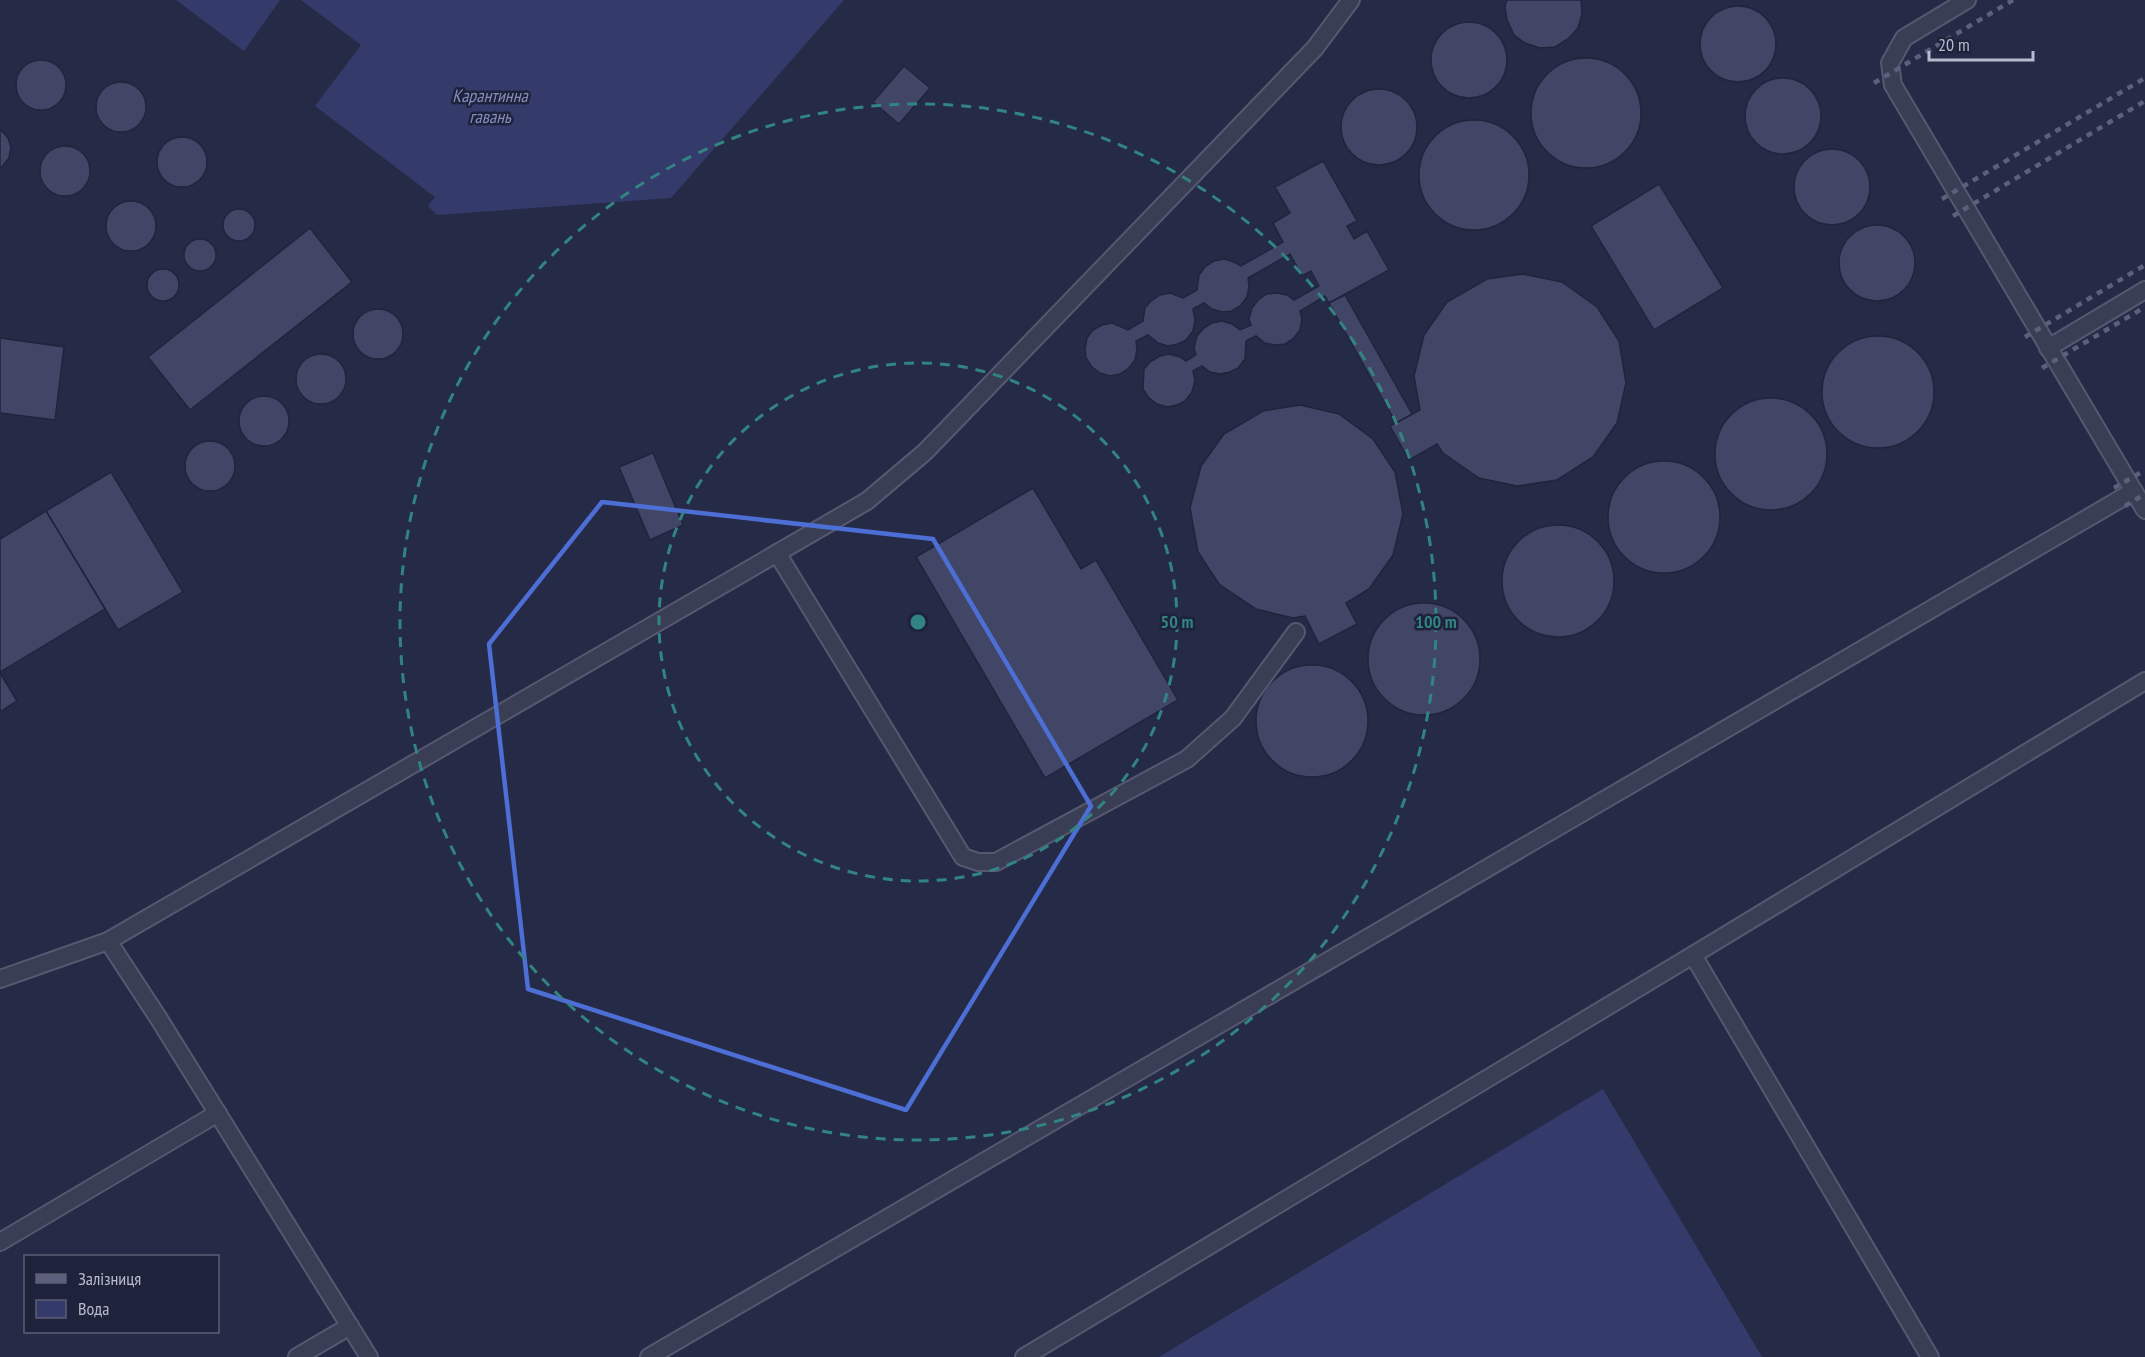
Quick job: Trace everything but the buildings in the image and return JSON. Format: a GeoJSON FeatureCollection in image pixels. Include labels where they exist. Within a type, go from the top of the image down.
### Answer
{"type":"FeatureCollection","features":[{"type":"Feature","properties":{"kind":"lane"},"geometry":{"type":"LineString","coordinates":[[0,979],[108,941],[867,501],[925,452],[1315,48],[1351,0]]}},
{"type":"Feature","properties":{"kind":"lane"},"geometry":{"type":"LineString","coordinates":[[1967,0],[1904,38],[1890,63],[1893,85],[2145,510]]}},
{"type":"Feature","properties":{"kind":"lane"},"geometry":{"type":"LineString","coordinates":[[2048,348],[2145,290]]}},
{"type":"Feature","properties":{"kind":"lane"},"geometry":{"type":"LineString","coordinates":[[650,1357],[2134,491]]}},
{"type":"Feature","properties":{"kind":"lane"},"geometry":{"type":"LineString","coordinates":[[777,553],[963,857],[978,862],[996,862],[1186,759],[1233,718],[1296,632]]}},
{"type":"Feature","properties":{"kind":"lane"},"geometry":{"type":"LineString","coordinates":[[1024,1357],[2145,681]]}},
{"type":"Feature","properties":{"kind":"lane"},"geometry":{"type":"LineString","coordinates":[[108,941],[369,1357]]}},
{"type":"Feature","properties":{"kind":"lane"},"geometry":{"type":"LineString","coordinates":[[1693,955],[1930,1357]]}},
{"type":"Feature","properties":{"kind":"lane"},"geometry":{"type":"LineString","coordinates":[[0,1242],[218,1113]]}},
{"type":"Feature","properties":{"kind":"lane"},"geometry":{"type":"LineString","coordinates":[[297,1357],[350,1326]]}},
{"type":"Feature","properties":{"kind":"highlighted area"},"geometry":{"type":"Polygon","coordinates":[[[602,502],[933,539],[1091,806],[906,1110],[528,989],[489,644],[602,502]]]}},
{"type":"Feature","properties":{"kind":"water"},"geometry":{"type":"Polygon","coordinates":[[[176,0],[280,0],[244,51],[176,0]]]}},
{"type":"Feature","properties":{"kind":"water","name":"Карантинна гавань"},"geometry":{"type":"Polygon","coordinates":[[[301,0],[844,0],[671,198],[437,215],[428,206],[435,197],[315,106],[361,45],[301,0]]]}},
{"type":"Feature","properties":{"kind":"water"},"geometry":{"type":"Polygon","coordinates":[[[1603,1089],[1762,1357],[1159,1357],[1603,1089]]]}},
{"type":"Feature","properties":{"kind":"railway"},"geometry":{"type":"LineString","coordinates":[[1874,83],[2013,0]]}},
{"type":"Feature","properties":{"kind":"railway"},"geometry":{"type":"LineString","coordinates":[[1942,199],[2145,78]]}},
{"type":"Feature","properties":{"kind":"railway"},"geometry":{"type":"LineString","coordinates":[[1953,216],[2145,101]]}},
{"type":"Feature","properties":{"kind":"railway"},"geometry":{"type":"LineString","coordinates":[[2025,337],[2145,265]]}},
{"type":"Feature","properties":{"kind":"railway"},"geometry":{"type":"LineString","coordinates":[[2042,368],[2145,307]]}},
{"type":"Feature","properties":{"kind":"railway"},"geometry":{"type":"LineString","coordinates":[[2114,488],[2145,470]]}},
{"type":"Feature","properties":{"kind":"railway"},"geometry":{"type":"LineString","coordinates":[[2125,506],[2145,494]]}}]}
